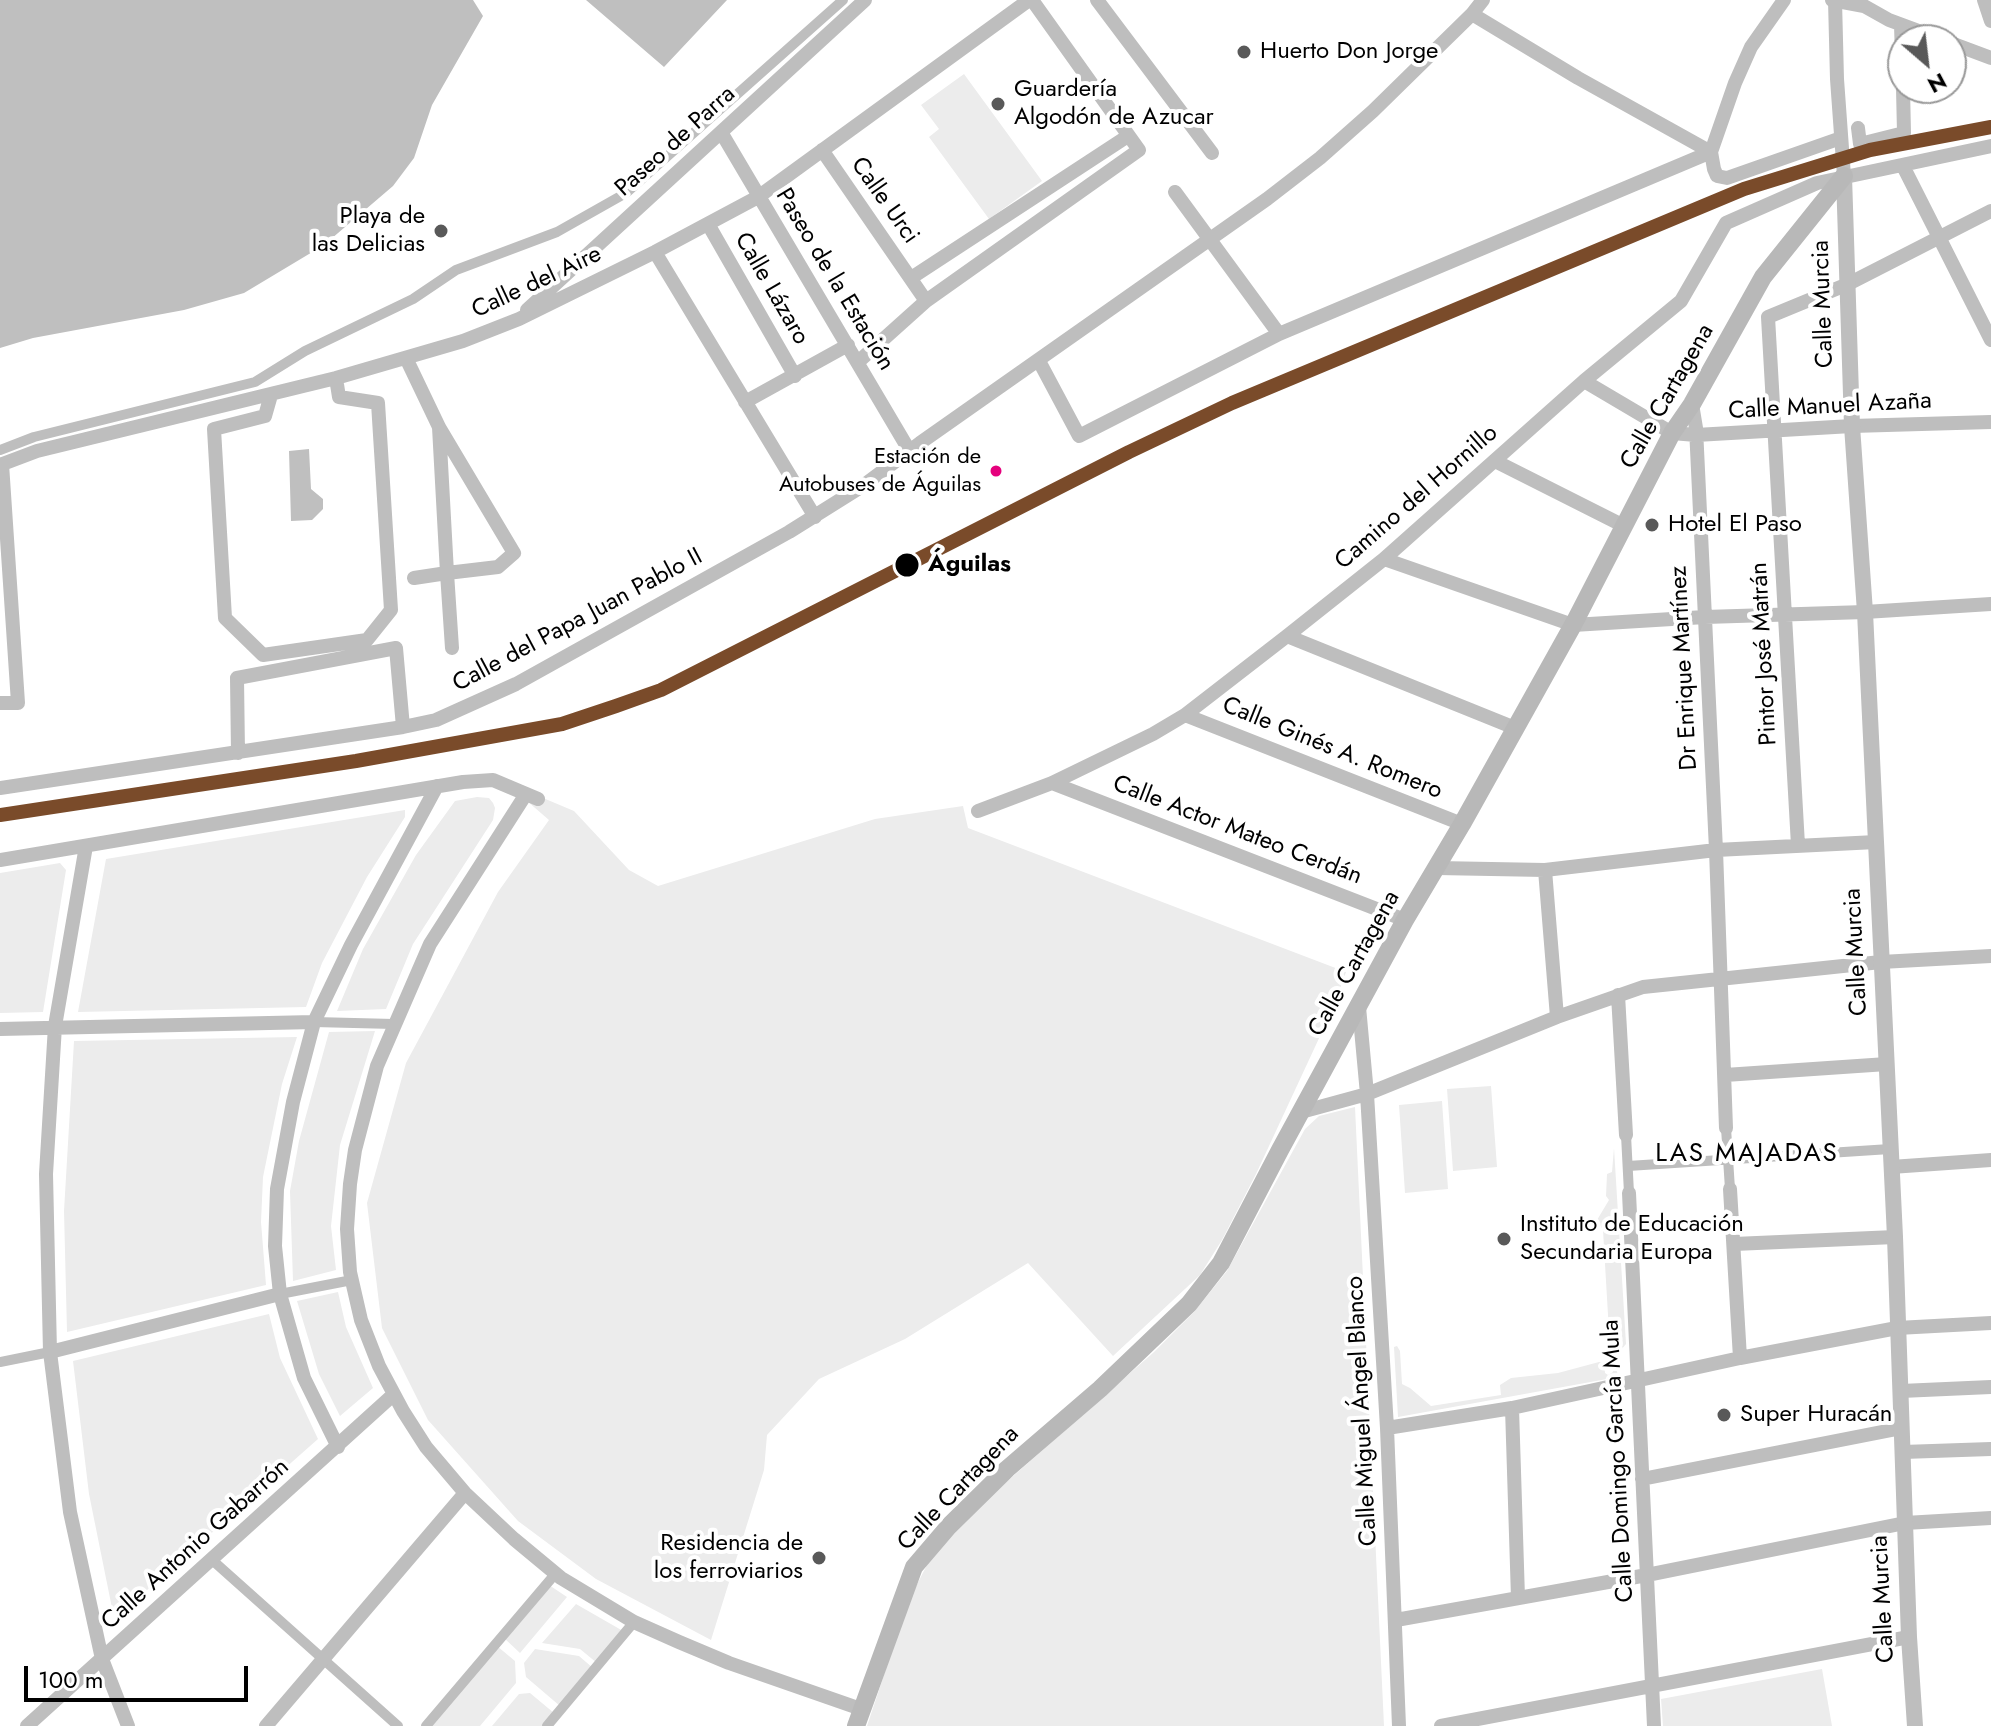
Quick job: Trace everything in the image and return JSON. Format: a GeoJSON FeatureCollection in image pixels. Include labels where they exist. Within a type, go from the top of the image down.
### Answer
{"type":"FeatureCollection","features":[{"type":"Feature","properties":{"kind":"main road","name":"Calle Cartagena"},"geometry":{"type":"LineString","coordinates":[[858,1718],[914,1567],[949,1526],[1007,1469],[1100,1389],[1207,1284],[1405,920],[1573,625],[1672,433],[1692,404],[1763,277],[1844,176]]}},
{"type":"Feature","properties":{"kind":"street"},"geometry":{"type":"LineString","coordinates":[[0,703],[18,703],[1,460],[34,437],[255,382],[305,351],[413,299],[456,270],[557,232],[626,193],[843,0]]}},
{"type":"Feature","properties":{"kind":"street","name":"Paseo de Parra"},"geometry":{"type":"LineString","coordinates":[[519,319],[865,0]]}},
{"type":"Feature","properties":{"kind":"street"},"geometry":{"type":"LineString","coordinates":[[858,362],[926,301],[1139,150],[1030,0]]}},
{"type":"Feature","properties":{"kind":"street","name":"Calle del Aire"},"geometry":{"type":"LineString","coordinates":[[1,460],[336,378],[463,341],[519,319],[758,197],[1030,0]]}},
{"type":"Feature","properties":{"kind":"street"},"geometry":{"type":"LineString","coordinates":[[1097,0],[1212,153]]}},
{"type":"Feature","properties":{"kind":"street","name":"Calle del Papa Juan Pablo II"},"geometry":{"type":"LineString","coordinates":[[0,788],[403,727],[436,720],[516,684],[815,517],[864,485],[909,450],[1267,199],[1320,158],[1373,111],[1483,0]]}},
{"type":"Feature","properties":{"kind":"street"},"geometry":{"type":"LineString","coordinates":[[1784,0],[1751,47],[1735,83],[1711,152],[1717,176],[1727,178],[1841,138]]}},
{"type":"Feature","properties":{"kind":"street"},"geometry":{"type":"LineString","coordinates":[[1984,0],[1991,21]]}},
{"type":"Feature","properties":{"kind":"street"},"geometry":{"type":"LineString","coordinates":[[1844,176],[1834,1],[1867,3],[1900,24]]}},
{"type":"Feature","properties":{"kind":"street"},"geometry":{"type":"LineString","coordinates":[[1472,14],[1578,78],[1711,152]]}},
{"type":"Feature","properties":{"kind":"street"},"geometry":{"type":"LineString","coordinates":[[1967,49],[1991,58]]}},
{"type":"Feature","properties":{"kind":"street"},"geometry":{"type":"LineString","coordinates":[[1858,128],[1860,144],[1904,133],[1903,104]]}},
{"type":"Feature","properties":{"kind":"street","name":"Paseo de la Estación"},"geometry":{"type":"LineString","coordinates":[[721,132],[909,450]]}},
{"type":"Feature","properties":{"kind":"street"},"geometry":{"type":"LineString","coordinates":[[911,278],[1128,136]]}},
{"type":"Feature","properties":{"kind":"street","name":"Camino del Hornillo"},"geometry":{"type":"LineString","coordinates":[[978,811],[1052,783],[1125,749],[1185,715],[1287,636],[1384,559],[1584,381],[1681,301],[1726,223],[1817,183],[1991,146]]}},
{"type":"Feature","properties":{"kind":"street","name":"Calle Urci"},"geometry":{"type":"LineString","coordinates":[[822,150],[926,301]]}},
{"type":"Feature","properties":{"kind":"street"},"geometry":{"type":"LineString","coordinates":[[1039,361],[1079,436],[1279,334],[1711,152]]}},
{"type":"Feature","properties":{"kind":"street"},"geometry":{"type":"LineString","coordinates":[[1903,166],[1991,340]]}},
{"type":"Feature","properties":{"kind":"street","name":"Calle Murcia"},"geometry":{"type":"LineString","coordinates":[[1844,176],[1852,426],[1865,612],[1887,1064],[1915,1726]]}},
{"type":"Feature","properties":{"kind":"street"},"geometry":{"type":"LineString","coordinates":[[1175,192],[1279,334]]}},
{"type":"Feature","properties":{"kind":"street"},"geometry":{"type":"LineString","coordinates":[[1753,297],[1768,317],[1848,284],[1991,211]]}},
{"type":"Feature","properties":{"kind":"street","name":"Calle Lázaro"},"geometry":{"type":"LineString","coordinates":[[708,224],[795,376]]}},
{"type":"Feature","properties":{"kind":"street"},"geometry":{"type":"LineString","coordinates":[[655,252],[815,517]]}},
{"type":"Feature","properties":{"kind":"street"},"geometry":{"type":"LineString","coordinates":[[577,263],[580,274],[590,284]]}},
{"type":"Feature","properties":{"kind":"street","name":"Pintor José Matrán"},"geometry":{"type":"LineString","coordinates":[[1768,317],[1798,845]]}},
{"type":"Feature","properties":{"kind":"street"},"geometry":{"type":"LineString","coordinates":[[745,402],[848,345]]}},
{"type":"Feature","properties":{"kind":"street"},"geometry":{"type":"LineString","coordinates":[[406,358],[439,427],[514,553],[498,567],[414,578]]}},
{"type":"Feature","properties":{"kind":"street"},"geometry":{"type":"LineString","coordinates":[[271,395],[265,416],[214,429],[225,618],[263,655],[367,640],[391,610],[378,403],[339,397],[336,378]]}},
{"type":"Feature","properties":{"kind":"street"},"geometry":{"type":"LineString","coordinates":[[1584,381],[1672,433]]}},
{"type":"Feature","properties":{"kind":"street","name":"Dr Enrique Martínez"},"geometry":{"type":"LineString","coordinates":[[1692,404],[1716,850],[1726,1128]]}},
{"type":"Feature","properties":{"kind":"street","name":"Calle Manuel Azaña"},"geometry":{"type":"LineString","coordinates":[[1672,433],[1696,435],[1991,422]]}},
{"type":"Feature","properties":{"kind":"street"},"geometry":{"type":"LineString","coordinates":[[439,427],[452,648]]}},
{"type":"Feature","properties":{"kind":"street"},"geometry":{"type":"LineString","coordinates":[[1495,461],[1624,526]]}},
{"type":"Feature","properties":{"kind":"street"},"geometry":{"type":"LineString","coordinates":[[1384,559],[1573,625],[1991,604]]}},
{"type":"Feature","properties":{"kind":"street"},"geometry":{"type":"LineString","coordinates":[[1287,636],[1515,728]]}},
{"type":"Feature","properties":{"kind":"street"},"geometry":{"type":"LineString","coordinates":[[238,753],[237,678],[396,648],[403,727]]}},
{"type":"Feature","properties":{"kind":"street","name":"Calle Ginés A. Romero"},"geometry":{"type":"LineString","coordinates":[[1185,715],[1462,824]]}},
{"type":"Feature","properties":{"kind":"street"},"geometry":{"type":"LineString","coordinates":[[0,860],[437,786],[493,780],[532,797],[430,944],[377,1066],[351,1172],[347,1229],[352,1280],[361,1320],[393,1395],[426,1447],[465,1493],[556,1573],[634,1622],[858,1718]]}},
{"type":"Feature","properties":{"kind":"street","name":"Calle Actor Mateo Cerdán"},"geometry":{"type":"LineString","coordinates":[[1052,783],[1405,920]]}},
{"type":"Feature","properties":{"kind":"street"},"geometry":{"type":"LineString","coordinates":[[338,1447],[304,1378],[280,1294],[275,1246],[277,1189],[293,1102],[314,1022],[351,945],[437,786]]}},
{"type":"Feature","properties":{"kind":"street"},"geometry":{"type":"LineString","coordinates":[[1437,868],[1545,870],[1716,850],[1876,842]]}},
{"type":"Feature","properties":{"kind":"street"},"geometry":{"type":"LineString","coordinates":[[86,846],[55,1026],[46,1174],[50,1352],[70,1512],[102,1659],[128,1726]]}},
{"type":"Feature","properties":{"kind":"street"},"geometry":{"type":"LineString","coordinates":[[1545,870],[1557,1017]]}},
{"type":"Feature","properties":{"kind":"street"},"geometry":{"type":"LineString","coordinates":[[1301,1112],[1367,1094],[1557,1017],[1643,987],[1881,962],[1991,956]]}},
{"type":"Feature","properties":{"kind":"street"},"geometry":{"type":"LineString","coordinates":[[1618,995],[1629,1193]]}},
{"type":"Feature","properties":{"kind":"street","name":"Calle Miguel Ángel Blanco"},"geometry":{"type":"LineString","coordinates":[[1359,1007],[1387,1428],[1399,1726]]}},
{"type":"Feature","properties":{"kind":"street"},"geometry":{"type":"LineString","coordinates":[[0,1029],[314,1022],[394,1024]]}},
{"type":"Feature","properties":{"kind":"street"},"geometry":{"type":"LineString","coordinates":[[1725,1075],[1887,1064]]}},
{"type":"Feature","properties":{"kind":"street"},"geometry":{"type":"LineString","coordinates":[[1726,1128],[1740,1358]]}},
{"type":"Feature","properties":{"kind":"street"},"geometry":{"type":"LineString","coordinates":[[1628,1166],[1890,1149]]}},
{"type":"Feature","properties":{"kind":"street"},"geometry":{"type":"LineString","coordinates":[[1891,1167],[1991,1160]]}},
{"type":"Feature","properties":{"kind":"street","name":"Calle Domingo García Mula"},"geometry":{"type":"LineString","coordinates":[[1629,1193],[1654,1726]]}},
{"type":"Feature","properties":{"kind":"street"},"geometry":{"type":"LineString","coordinates":[[1734,1244],[1895,1237]]}},
{"type":"Feature","properties":{"kind":"street"},"geometry":{"type":"LineString","coordinates":[[0,1362],[280,1294],[352,1280]]}},
{"type":"Feature","properties":{"kind":"street"},"geometry":{"type":"LineString","coordinates":[[1387,1428],[1512,1408],[1740,1358],[1897,1328],[1991,1323]]}},
{"type":"Feature","properties":{"kind":"street"},"geometry":{"type":"LineString","coordinates":[[1901,1391],[1991,1387]]}},
{"type":"Feature","properties":{"kind":"street","name":"Calle Antonio Gabarrón"},"geometry":{"type":"LineString","coordinates":[[27,1726],[393,1395]]}},
{"type":"Feature","properties":{"kind":"street"},"geometry":{"type":"LineString","coordinates":[[1512,1408],[1518,1598]]}},
{"type":"Feature","properties":{"kind":"street"},"geometry":{"type":"LineString","coordinates":[[1642,1479],[1902,1428]]}},
{"type":"Feature","properties":{"kind":"street"},"geometry":{"type":"LineString","coordinates":[[1903,1452],[1991,1449]]}},
{"type":"Feature","properties":{"kind":"street"},"geometry":{"type":"LineString","coordinates":[[266,1726],[465,1493]]}},
{"type":"Feature","properties":{"kind":"street"},"geometry":{"type":"LineString","coordinates":[[1396,1620],[1647,1575],[1905,1523],[1991,1518]]}},
{"type":"Feature","properties":{"kind":"street"},"geometry":{"type":"LineString","coordinates":[[211,1559],[398,1726]]}},
{"type":"Feature","properties":{"kind":"street"},"geometry":{"type":"LineString","coordinates":[[426,1726],[556,1573]]}},
{"type":"Feature","properties":{"kind":"street"},"geometry":{"type":"LineString","coordinates":[[547,1726],[634,1622]]}},
{"type":"Feature","properties":{"kind":"street"},"geometry":{"type":"LineString","coordinates":[[1441,1726],[1909,1637]]}},
{"type":"Feature","properties":{"kind":"shaded area"},"geometry":{"type":"Polygon","coordinates":[[[0,0],[473,0],[483,16],[432,105],[414,158],[393,186],[324,245],[244,293],[184,310],[33,338],[0,348],[0,0]]]}},
{"type":"Feature","properties":{"kind":"shaded area"},"geometry":{"type":"Polygon","coordinates":[[[586,0],[727,0],[664,67],[586,0]]]}},
{"type":"Feature","properties":{"kind":"shaded area"},"geometry":{"type":"Polygon","coordinates":[[[964,74],[1042,181],[989,219],[929,137],[939,129],[921,105],[964,74]]]}},
{"type":"Feature","properties":{"kind":"shaded area"},"geometry":{"type":"Polygon","coordinates":[[[309,449],[311,489],[323,499],[323,509],[312,520],[291,521],[289,451],[309,449]]]}},
{"type":"Feature","properties":{"kind":"shaded area"},"geometry":{"type":"Polygon","coordinates":[[[505,782],[574,811],[629,870],[658,886],[875,819],[963,806],[968,828],[1346,972],[1334,1006],[1256,1174],[1200,1275],[1113,1356],[1028,1263],[905,1339],[819,1379],[767,1435],[764,1470],[711,1640],[596,1579],[518,1521],[428,1420],[382,1328],[367,1203],[406,1063],[498,892],[549,820],[505,782]]]}},
{"type":"Feature","properties":{"kind":"shaded area"},"geometry":{"type":"Polygon","coordinates":[[[489,798],[493,803],[493,820],[413,944],[386,1009],[337,1011],[363,949],[416,855],[455,801],[489,798]]]}},
{"type":"Feature","properties":{"kind":"shaded area"},"geometry":{"type":"Polygon","coordinates":[[[405,810],[405,817],[367,877],[322,963],[306,1007],[78,1012],[106,859],[405,810]]]}},
{"type":"Feature","properties":{"kind":"shaded area"},"geometry":{"type":"Polygon","coordinates":[[[60,863],[66,870],[43,1012],[0,1013],[0,873],[60,863]]]}},
{"type":"Feature","properties":{"kind":"shaded area"},"geometry":{"type":"Polygon","coordinates":[[[375,1031],[340,1145],[331,1226],[336,1270],[293,1281],[290,1191],[299,1141],[329,1032],[375,1031]]]}},
{"type":"Feature","properties":{"kind":"shaded area"},"geometry":{"type":"Polygon","coordinates":[[[297,1037],[282,1084],[263,1177],[261,1222],[266,1285],[67,1332],[64,1211],[74,1041],[297,1037]]]}},
{"type":"Feature","properties":{"kind":"shaded area"},"geometry":{"type":"Polygon","coordinates":[[[1491,1086],[1497,1167],[1453,1171],[1447,1089],[1491,1086]]]}},
{"type":"Feature","properties":{"kind":"shaded area"},"geometry":{"type":"Polygon","coordinates":[[[1442,1101],[1448,1189],[1405,1193],[1399,1105],[1442,1101]]]}},
{"type":"Feature","properties":{"kind":"shaded area"},"geometry":{"type":"Polygon","coordinates":[[[1355,1107],[1384,1726],[867,1726],[909,1600],[929,1561],[961,1522],[1154,1352],[1194,1312],[1227,1271],[1305,1129],[1319,1116],[1355,1107]]]}},
{"type":"Feature","properties":{"kind":"shaded area"},"geometry":{"type":"Polygon","coordinates":[[[1614,1148],[1626,1344],[1621,1350],[1610,1349],[1603,1230],[1597,1220],[1609,1200],[1606,1196],[1607,1174],[1612,1172],[1614,1148]]]}},
{"type":"Feature","properties":{"kind":"shaded area"},"geometry":{"type":"Polygon","coordinates":[[[338,1292],[346,1327],[373,1388],[340,1416],[319,1374],[297,1301],[338,1292]]]}},
{"type":"Feature","properties":{"kind":"shaded area"},"geometry":{"type":"Polygon","coordinates":[[[269,1314],[280,1358],[318,1439],[120,1614],[112,1608],[89,1494],[73,1361],[269,1314]]]}},
{"type":"Feature","properties":{"kind":"shaded area"},"geometry":{"type":"Polygon","coordinates":[[[1397,1346],[1402,1384],[1431,1406],[1501,1395],[1500,1385],[1511,1378],[1558,1373],[1599,1362],[1604,1363],[1608,1375],[1613,1372],[1611,1362],[1615,1360],[1618,1377],[1398,1417],[1394,1347],[1397,1346]]]}},
{"type":"Feature","properties":{"kind":"shaded area"},"geometry":{"type":"Polygon","coordinates":[[[549,1585],[567,1597],[520,1653],[504,1638],[549,1585]]]}},
{"type":"Feature","properties":{"kind":"shaded area"},"geometry":{"type":"Polygon","coordinates":[[[576,1604],[623,1631],[597,1663],[580,1649],[542,1643],[576,1604]]]}},
{"type":"Feature","properties":{"kind":"shaded area"},"geometry":{"type":"Polygon","coordinates":[[[497,1646],[515,1661],[516,1683],[480,1726],[430,1726],[497,1646]]]}},
{"type":"Feature","properties":{"kind":"shaded area"},"geometry":{"type":"Polygon","coordinates":[[[535,1649],[579,1656],[593,1668],[560,1706],[526,1677],[524,1663],[535,1649]]]}},
{"type":"Feature","properties":{"kind":"shaded area"},"geometry":{"type":"Polygon","coordinates":[[[1822,1669],[1832,1726],[1663,1726],[1661,1699],[1822,1669]]]}},
{"type":"Feature","properties":{"kind":"shaded area"},"geometry":{"type":"Polygon","coordinates":[[[530,1693],[554,1713],[543,1726],[492,1726],[519,1694],[530,1693]]]}},
{"type":"Feature","properties":{"kind":"transit line"},"geometry":{"type":"LineString","coordinates":[[0,815],[356,761],[562,724],[616,706],[661,690],[1129,452],[1232,403],[1744,189],[1870,150],[1991,127]]}},
{"type":"Feature","properties":{"kind":"place","name":"Huerto Don Jorge"},"geometry":{"type":"Point","coordinates":[1244,52]}},
{"type":"Feature","properties":{"kind":"place","name":"Guardería Algodón de Azucar"},"geometry":{"type":"Point","coordinates":[998,104]}},
{"type":"Feature","properties":{"kind":"place","name":"Playa de las Delicias"},"geometry":{"type":"Point","coordinates":[441,231]}},
{"type":"Feature","properties":{"kind":"place","name":"Estación de Autobuses de Águilas"},"geometry":{"type":"Point","coordinates":[996,471]}},
{"type":"Feature","properties":{"kind":"place","name":"Hotel El Paso"},"geometry":{"type":"Point","coordinates":[1652,525]}},
{"type":"Feature","properties":{"kind":"place","name":"Águilas"},"geometry":{"type":"Point","coordinates":[907,565]}},
{"type":"Feature","properties":{"kind":"place","name":"Instituto de Educación Secundaria Europa"},"geometry":{"type":"Point","coordinates":[1504,1239]}},
{"type":"Feature","properties":{"kind":"place","name":"Super Huracán"},"geometry":{"type":"Point","coordinates":[1724,1415]}},
{"type":"Feature","properties":{"kind":"place","name":"Residencia de los ferroviarios"},"geometry":{"type":"Point","coordinates":[819,1558]}},
{"type":"Feature","properties":{"kind":"district","name":"LAS MAJADAS"},"geometry":{"type":"Point","coordinates":[1747,1155]}}]}
